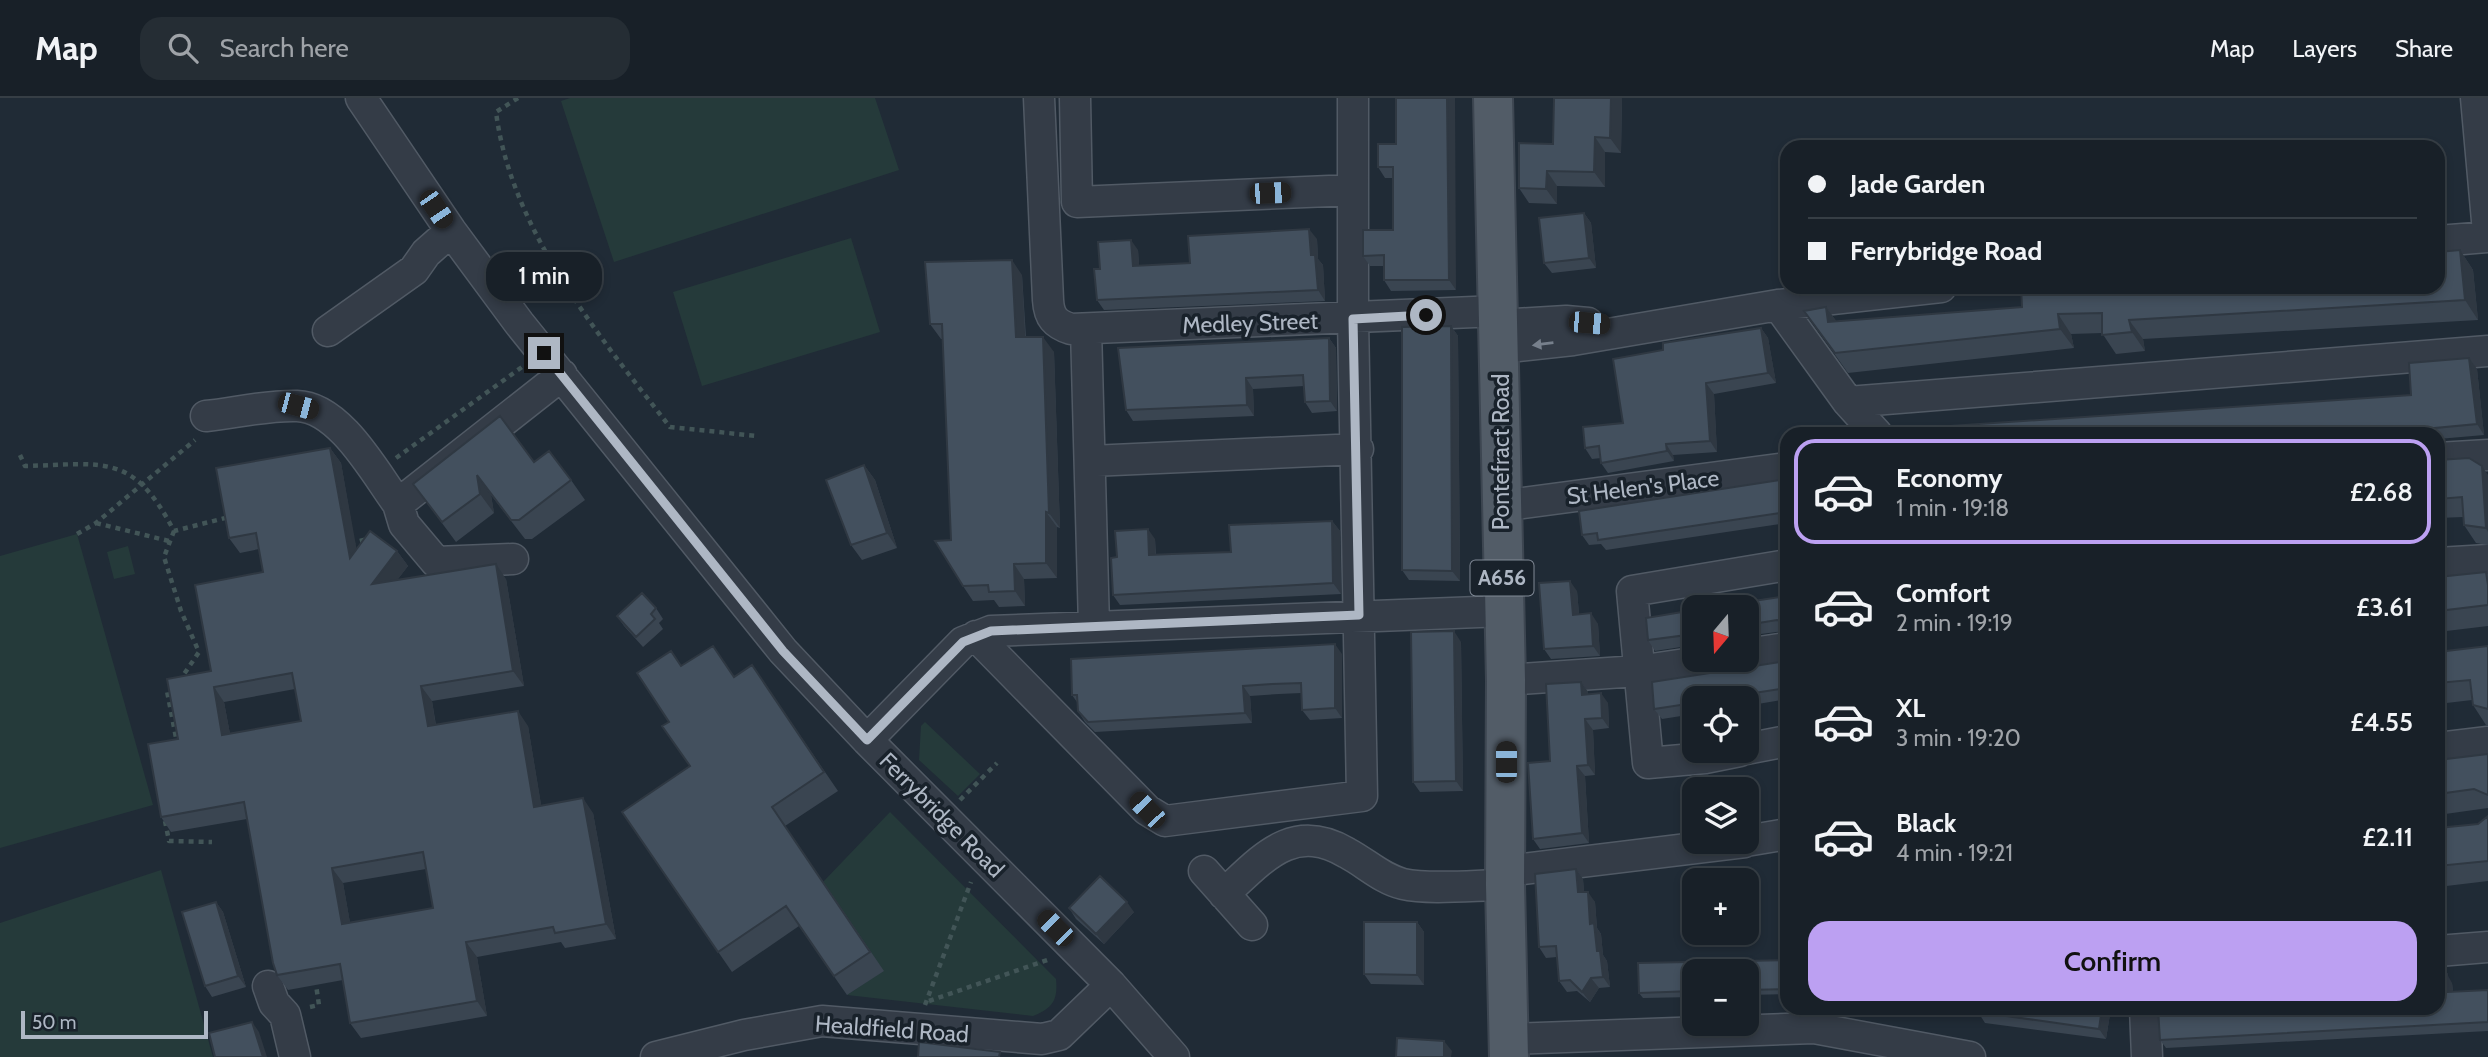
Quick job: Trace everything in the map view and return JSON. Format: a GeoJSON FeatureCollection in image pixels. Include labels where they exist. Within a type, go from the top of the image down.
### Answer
{"type":"FeatureCollection","features":[{"type":"Feature","properties":{"kind":"main road","name":"Pontefract Road"},"geometry":{"type":"LineString","coordinates":[[1493,98],[1500,506],[1506,680],[1505,878],[1509,1048]]}},
{"type":"Feature","properties":{"kind":"street","name":"Ferrybridge Road"},"geometry":{"type":"LineString","coordinates":[[361,98],[451,231],[562,375],[783,651],[867,740],[1111,985],[1174,1057]]}},
{"type":"Feature","properties":{"kind":"street","name":"Medley Street"},"geometry":{"type":"LineString","coordinates":[[1039,98],[1049,313],[1057,324],[1071,329],[1353,319],[1499,328],[1573,340],[1634,327],[1778,305],[1878,294]]}},
{"type":"Feature","properties":{"kind":"street"},"geometry":{"type":"LineString","coordinates":[[1074,98],[1077,202],[1353,190]]}},
{"type":"Feature","properties":{"kind":"street"},"geometry":{"type":"LineString","coordinates":[[976,636],[1147,810],[1165,821],[1362,796],[1358,449],[1353,319],[1353,98]]}},
{"type":"Feature","properties":{"kind":"street"},"geometry":{"type":"LineString","coordinates":[[2445,240],[2488,234],[2476,98]]}},
{"type":"Feature","properties":{"kind":"street"},"geometry":{"type":"LineString","coordinates":[[328,331],[414,270],[426,253],[451,231]]}},
{"type":"Feature","properties":{"kind":"street"},"geometry":{"type":"LineString","coordinates":[[1778,305],[1848,402],[1871,427]]}},
{"type":"Feature","properties":{"kind":"street"},"geometry":{"type":"LineString","coordinates":[[1086,329],[1094,626]]}},
{"type":"Feature","properties":{"kind":"street"},"geometry":{"type":"LineString","coordinates":[[1848,402],[2488,351]]}},
{"type":"Feature","properties":{"kind":"street"},"geometry":{"type":"LineString","coordinates":[[398,504],[562,375]]}},
{"type":"Feature","properties":{"kind":"street"},"geometry":{"type":"LineString","coordinates":[[206,416],[298,406],[319,412],[356,446],[398,504],[404,524],[436,562],[513,559]]}},
{"type":"Feature","properties":{"kind":"street"},"geometry":{"type":"LineString","coordinates":[[1091,461],[1358,449]]}},
{"type":"Feature","properties":{"kind":"street"},"geometry":{"type":"LineString","coordinates":[[2445,458],[2488,455]]}},
{"type":"Feature","properties":{"kind":"street","name":"St Helen's Place"},"geometry":{"type":"LineString","coordinates":[[1500,506],[1780,469]]}},
{"type":"Feature","properties":{"kind":"street"},"geometry":{"type":"LineString","coordinates":[[2445,563],[2488,560]]}},
{"type":"Feature","properties":{"kind":"street"},"geometry":{"type":"LineString","coordinates":[[1682,760],[1648,763],[1632,592],[1780,566]]}},
{"type":"Feature","properties":{"kind":"street"},"geometry":{"type":"LineString","coordinates":[[867,740],[963,642],[991,631],[1504,611]]}},
{"type":"Feature","properties":{"kind":"street"},"geometry":{"type":"LineString","coordinates":[[1759,652],[1780,649]]}},
{"type":"Feature","properties":{"kind":"street"},"geometry":{"type":"LineString","coordinates":[[1506,680],[1638,671],[1682,664]]}},
{"type":"Feature","properties":{"kind":"street"},"geometry":{"type":"LineString","coordinates":[[1759,746],[1780,742]]}},
{"type":"Feature","properties":{"kind":"street"},"geometry":{"type":"LineString","coordinates":[[2445,747],[2488,742]]}},
{"type":"Feature","properties":{"kind":"street"},"geometry":{"type":"LineString","coordinates":[[1759,839],[1780,835]]}},
{"type":"Feature","properties":{"kind":"street"},"geometry":{"type":"LineString","coordinates":[[1224,894],[1264,857],[1292,841],[1304,839],[1326,841],[1385,877],[1405,884],[1505,878],[1682,852]]}},
{"type":"Feature","properties":{"kind":"street"},"geometry":{"type":"LineString","coordinates":[[1204,871],[1252,925]]}},
{"type":"Feature","properties":{"kind":"street"},"geometry":{"type":"LineString","coordinates":[[2445,950],[2488,947]]}},
{"type":"Feature","properties":{"kind":"street","name":"Healdfield Road"},"geometry":{"type":"LineString","coordinates":[[656,1057],[722,1049],[822,1021],[921,1015],[1042,1039],[1059,1051],[1111,985]]}},
{"type":"Feature","properties":{"kind":"street"},"geometry":{"type":"LineString","coordinates":[[268,986],[274,1003],[285,1015],[295,1057]]}},
{"type":"Feature","properties":{"kind":"street"},"geometry":{"type":"LineString","coordinates":[[2145,1015],[2147,1057]]}},
{"type":"Feature","properties":{"kind":"street"},"geometry":{"type":"LineString","coordinates":[[1509,1048],[1814,1028],[1867,1048],[1970,1057]]}},
{"type":"Feature","properties":{"kind":"path"},"geometry":{"type":"LineString","coordinates":[[518,98],[496,113],[516,196],[589,323],[670,427],[757,436]]}},
{"type":"Feature","properties":{"kind":"path"},"geometry":{"type":"LineString","coordinates":[[387,465],[527,363]]}},
{"type":"Feature","properties":{"kind":"path"},"geometry":{"type":"LineString","coordinates":[[78,534],[96,523],[141,482],[205,432],[206,416]]}},
{"type":"Feature","properties":{"kind":"path"},"geometry":{"type":"LineString","coordinates":[[20,455],[25,466],[97,464],[124,471],[152,492],[174,531]]}},
{"type":"Feature","properties":{"kind":"path"},"geometry":{"type":"LineString","coordinates":[[208,655],[199,652],[181,611],[164,557],[174,531],[233,516]]}},
{"type":"Feature","properties":{"kind":"path"},"geometry":{"type":"LineString","coordinates":[[96,523],[169,541]]}},
{"type":"Feature","properties":{"kind":"path"},"geometry":{"type":"LineString","coordinates":[[178,751],[167,691],[179,682],[199,652]]}},
{"type":"Feature","properties":{"kind":"path"},"geometry":{"type":"LineString","coordinates":[[956,804],[997,763]]}},
{"type":"Feature","properties":{"kind":"path"},"geometry":{"type":"LineString","coordinates":[[165,817],[169,841],[212,842]]}},
{"type":"Feature","properties":{"kind":"path"},"geometry":{"type":"LineString","coordinates":[[921,1015],[971,887],[966,873]]}},
{"type":"Feature","properties":{"kind":"path"},"geometry":{"type":"LineString","coordinates":[[921,1015],[1058,959]]}},
{"type":"Feature","properties":{"kind":"green space"},"geometry":{"type":"Polygon","coordinates":[[[570,98],[875,98],[899,170],[614,262],[561,101],[570,98]]]}},
{"type":"Feature","properties":{"kind":"green space"},"geometry":{"type":"Polygon","coordinates":[[[851,238],[880,332],[702,386],[673,292],[851,238]]]}},
{"type":"Feature","properties":{"kind":"green space"},"geometry":{"type":"Polygon","coordinates":[[[77,534],[153,805],[0,848],[0,556],[77,534]]]}},
{"type":"Feature","properties":{"kind":"green space"},"geometry":{"type":"Polygon","coordinates":[[[128,546],[135,574],[114,579],[107,552],[128,546]]]}},
{"type":"Feature","properties":{"kind":"green space"},"geometry":{"type":"Polygon","coordinates":[[[925,722],[980,774],[958,796],[919,760],[921,726],[925,722]]]}},
{"type":"Feature","properties":{"kind":"green space"},"geometry":{"type":"Polygon","coordinates":[[[890,812],[1056,979],[1055,998],[1050,1006],[1033,1016],[847,995],[883,971],[823,882],[890,812]]]}},
{"type":"Feature","properties":{"kind":"green space"},"geometry":{"type":"Polygon","coordinates":[[[161,870],[213,1057],[0,1057],[0,923],[161,870]]]}},
{"type":"Feature","properties":{"kind":"building"},"geometry":{"type":"Polygon","coordinates":[[[1396,98],[1447,98],[1449,280],[1384,280],[1384,255],[1363,256],[1363,230],[1393,230],[1393,167],[1378,167],[1378,144],[1396,144],[1396,98]]]}},
{"type":"Feature","properties":{"kind":"building"},"geometry":{"type":"Polygon","coordinates":[[[1554,98],[1611,98],[1610,138],[1595,137],[1594,172],[1547,171],[1546,189],[1519,188],[1519,143],[1553,144],[1554,98]]]}},
{"type":"Feature","properties":{"kind":"building"},"geometry":{"type":"Polygon","coordinates":[[[1584,213],[1589,258],[1544,263],[1539,218],[1584,213]]]}},
{"type":"Feature","properties":{"kind":"building"},"geometry":{"type":"Polygon","coordinates":[[[1309,229],[1311,255],[1315,255],[1318,290],[1097,300],[1094,269],[1100,269],[1098,242],[1131,240],[1133,266],[1190,263],[1188,236],[1309,229]]]}},
{"type":"Feature","properties":{"kind":"building"},"geometry":{"type":"Polygon","coordinates":[[[2460,250],[2465,300],[2129,320],[2132,332],[2102,335],[2102,313],[2058,314],[2060,329],[1835,353],[1804,311],[1826,307],[1828,322],[2022,307],[2021,294],[2445,294],[2445,251],[2460,250]]]}},
{"type":"Feature","properties":{"kind":"building"},"geometry":{"type":"Polygon","coordinates":[[[1012,260],[1016,337],[1043,337],[1049,513],[1046,512],[1046,563],[1014,564],[1015,591],[989,592],[988,585],[963,586],[935,541],[951,540],[942,324],[930,324],[925,262],[1012,260]]]}},
{"type":"Feature","properties":{"kind":"building"},"geometry":{"type":"Polygon","coordinates":[[[1451,326],[1452,571],[1402,570],[1402,327],[1451,326]]]}},
{"type":"Feature","properties":{"kind":"building"},"geometry":{"type":"Polygon","coordinates":[[[1761,328],[1768,373],[1706,383],[1710,441],[1666,444],[1667,451],[1601,463],[1599,446],[1585,448],[1583,427],[1623,423],[1613,359],[1663,350],[1663,343],[1761,328]]]}},
{"type":"Feature","properties":{"kind":"building"},"geometry":{"type":"Polygon","coordinates":[[[1329,338],[1330,401],[1305,402],[1303,375],[1246,378],[1247,405],[1126,410],[1118,348],[1329,338]]]}},
{"type":"Feature","properties":{"kind":"building"},"geometry":{"type":"Polygon","coordinates":[[[2469,358],[2477,424],[2445,427],[1935,427],[2411,395],[2409,363],[2469,358]]]}},
{"type":"Feature","properties":{"kind":"building"},"geometry":{"type":"Polygon","coordinates":[[[500,416],[534,462],[549,451],[571,480],[519,520],[511,520],[477,475],[480,494],[442,522],[413,484],[500,416]]]}},
{"type":"Feature","properties":{"kind":"building"},"geometry":{"type":"Polygon","coordinates":[[[330,448],[350,558],[370,531],[397,551],[372,584],[496,564],[513,671],[421,686],[428,726],[518,711],[534,807],[583,798],[606,924],[555,933],[553,927],[466,942],[477,1001],[350,1023],[340,964],[277,975],[244,802],[161,817],[148,744],[178,739],[167,679],[211,671],[195,585],[263,572],[256,533],[229,538],[216,468],[330,448]],[[292,673],[214,687],[222,735],[301,721],[292,673]],[[423,852],[332,868],[342,924],[433,908],[423,852]]]}},
{"type":"Feature","properties":{"kind":"building"},"geometry":{"type":"Polygon","coordinates":[[[2469,458],[2482,466],[2486,528],[2464,525],[2462,497],[2445,498],[2445,460],[2469,458]]]}},
{"type":"Feature","properties":{"kind":"building"},"geometry":{"type":"Polygon","coordinates":[[[864,465],[887,533],[851,545],[826,480],[864,465]]]}},
{"type":"Feature","properties":{"kind":"building"},"geometry":{"type":"Polygon","coordinates":[[[1780,480],[1780,513],[1598,540],[1597,533],[1582,535],[1579,511],[1780,480]]]}},
{"type":"Feature","properties":{"kind":"building"},"geometry":{"type":"Polygon","coordinates":[[[1332,521],[1333,583],[1113,595],[1111,558],[1117,557],[1115,531],[1148,529],[1149,555],[1231,552],[1229,525],[1332,521]]]}},
{"type":"Feature","properties":{"kind":"building"},"geometry":{"type":"Polygon","coordinates":[[[2486,572],[2488,605],[2445,610],[2445,576],[2486,572]]]}},
{"type":"Feature","properties":{"kind":"building"},"geometry":{"type":"Polygon","coordinates":[[[1570,581],[1573,615],[1591,613],[1593,646],[1544,649],[1539,583],[1570,581]]]}},
{"type":"Feature","properties":{"kind":"building"},"geometry":{"type":"Polygon","coordinates":[[[642,593],[656,608],[651,614],[655,619],[636,637],[617,616],[642,593]]]}},
{"type":"Feature","properties":{"kind":"building"},"geometry":{"type":"Polygon","coordinates":[[[1780,597],[1780,621],[1759,623],[1759,600],[1780,597]]]}},
{"type":"Feature","properties":{"kind":"building"},"geometry":{"type":"Polygon","coordinates":[[[1682,612],[1682,636],[1648,640],[1646,618],[1682,612]]]}},
{"type":"Feature","properties":{"kind":"building"},"geometry":{"type":"Polygon","coordinates":[[[1454,631],[1456,781],[1413,782],[1411,632],[1454,631]]]}},
{"type":"Feature","properties":{"kind":"building"},"geometry":{"type":"Polygon","coordinates":[[[1335,644],[1335,708],[1302,710],[1301,683],[1272,684],[1243,686],[1245,713],[1088,722],[1078,711],[1077,695],[1072,695],[1071,659],[1335,644]]]}},
{"type":"Feature","properties":{"kind":"building"},"geometry":{"type":"Polygon","coordinates":[[[713,646],[734,677],[752,665],[824,772],[772,807],[870,952],[834,976],[786,906],[718,952],[622,812],[690,766],[662,726],[669,722],[637,673],[671,651],[681,666],[713,646]]]}},
{"type":"Feature","properties":{"kind":"building"},"geometry":{"type":"Polygon","coordinates":[[[2488,646],[2488,709],[2473,705],[2470,680],[2445,682],[2445,651],[2488,646]]]}},
{"type":"Feature","properties":{"kind":"building"},"geometry":{"type":"Polygon","coordinates":[[[1780,662],[1780,689],[1759,692],[1759,686],[1682,686],[1682,705],[1654,709],[1652,682],[1716,672],[1759,672],[1759,665],[1780,662]]]}},
{"type":"Feature","properties":{"kind":"building"},"geometry":{"type":"Polygon","coordinates":[[[1581,682],[1582,695],[1601,693],[1602,718],[1585,719],[1588,765],[1577,766],[1582,833],[1533,839],[1528,763],[1550,761],[1546,684],[1581,682]]]}},
{"type":"Feature","properties":{"kind":"building"},"geometry":{"type":"Polygon","coordinates":[[[2488,754],[2488,795],[2474,789],[2445,793],[2445,759],[2488,754]]]}},
{"type":"Feature","properties":{"kind":"building"},"geometry":{"type":"Polygon","coordinates":[[[2488,816],[2488,861],[2445,865],[2445,827],[2478,824],[2488,816]]]}},
{"type":"Feature","properties":{"kind":"building"},"geometry":{"type":"Polygon","coordinates":[[[1576,869],[1578,892],[1588,892],[1590,924],[1594,923],[1603,977],[1591,978],[1582,992],[1570,980],[1559,981],[1556,946],[1539,947],[1535,874],[1576,869]]]}},
{"type":"Feature","properties":{"kind":"building"},"geometry":{"type":"Polygon","coordinates":[[[1100,876],[1127,902],[1096,934],[1069,908],[1100,876]]]}},
{"type":"Feature","properties":{"kind":"building"},"geometry":{"type":"Polygon","coordinates":[[[216,902],[238,976],[205,986],[182,912],[216,902]]]}},
{"type":"Feature","properties":{"kind":"building"},"geometry":{"type":"Polygon","coordinates":[[[1364,922],[1417,922],[1417,975],[1364,974],[1364,922]]]}},
{"type":"Feature","properties":{"kind":"building"},"geometry":{"type":"Polygon","coordinates":[[[1780,960],[1780,989],[1759,990],[1759,961],[1780,960]]]}},
{"type":"Feature","properties":{"kind":"building"},"geometry":{"type":"Polygon","coordinates":[[[1682,962],[1682,991],[1639,993],[1638,963],[1682,962]]]}},
{"type":"Feature","properties":{"kind":"building"},"geometry":{"type":"Polygon","coordinates":[[[2445,974],[2448,992],[2488,990],[2488,1022],[2160,1040],[2158,1015],[2445,1015],[2445,974]]]}},
{"type":"Feature","properties":{"kind":"building"},"geometry":{"type":"Polygon","coordinates":[[[1999,1015],[2101,1015],[2099,1029],[1999,1015]]]}},
{"type":"Feature","properties":{"kind":"building"},"geometry":{"type":"Polygon","coordinates":[[[252,1022],[263,1057],[215,1057],[209,1033],[252,1022]]]}},
{"type":"Feature","properties":{"kind":"building"},"geometry":{"type":"Polygon","coordinates":[[[1397,1038],[1444,1041],[1444,1057],[1396,1057],[1397,1038]]]}},
{"type":"Feature","properties":{"kind":"building"},"geometry":{"type":"Polygon","coordinates":[[[919,1042],[1000,1052],[999,1057],[918,1057],[919,1042]]]}},
{"type":"Feature","properties":{"kind":"route"},"geometry":{"type":"LineString","coordinates":[[544,353],[783,651],[867,740],[963,642],[991,631],[1359,615],[1358,449],[1353,319],[1426,315]]}}]}
